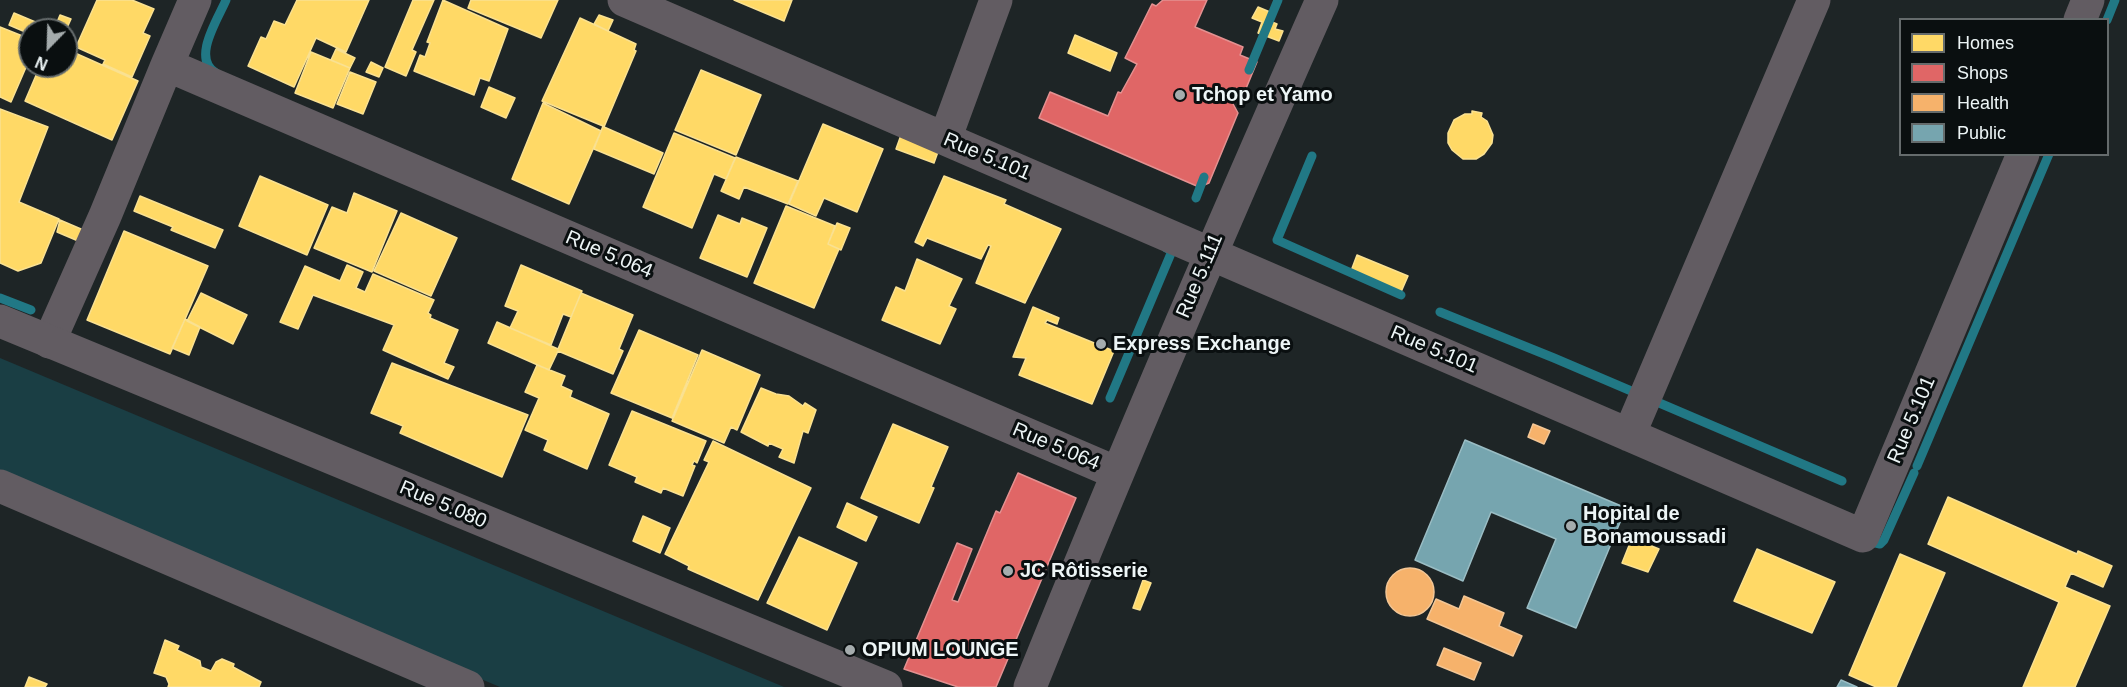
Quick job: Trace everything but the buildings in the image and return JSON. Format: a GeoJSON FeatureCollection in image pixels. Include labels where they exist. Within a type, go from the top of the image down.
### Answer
{"type":"FeatureCollection","features":[{"type":"Feature","properties":{"kind":"street"},"geometry":{"type":"LineString","coordinates":[[49,342],[195,0]]}},
{"type":"Feature","properties":{"kind":"street","name":"Rue 5.101"},"geometry":{"type":"LineString","coordinates":[[624,0],[1863,536],[2022,156]]}},
{"type":"Feature","properties":{"kind":"street"},"geometry":{"type":"LineString","coordinates":[[945,139],[996,0]]}},
{"type":"Feature","properties":{"kind":"street","name":"Rue 5.111"},"geometry":{"type":"LineString","coordinates":[[1030,687],[1117,473],[1210,254],[1322,0]]}},
{"type":"Feature","properties":{"kind":"street"},"geometry":{"type":"LineString","coordinates":[[1629,435],[1814,0]]}},
{"type":"Feature","properties":{"kind":"street"},"geometry":{"type":"LineString","coordinates":[[2081,18],[2088,0]]}},
{"type":"Feature","properties":{"kind":"street","name":"Rue 5.064"},"geometry":{"type":"LineString","coordinates":[[167,65],[1117,473]]}},
{"type":"Feature","properties":{"kind":"street","name":"Rue 5.080"},"geometry":{"type":"LineString","coordinates":[[0,321],[886,687]]}},
{"type":"Feature","properties":{"kind":"street"},"geometry":{"type":"LineString","coordinates":[[1,490],[468,687]]}},
{"type":"Feature","properties":{"kind":"shaded area"},"geometry":{"type":"Polygon","coordinates":[[[0,358],[784,687],[500,687],[0,477],[0,358]]]}},
{"type":"Feature","properties":{"kind":"waterway"},"geometry":{"type":"LineString","coordinates":[[216,73],[209,67],[206,49],[226,0]]}},
{"type":"Feature","properties":{"kind":"waterway"},"geometry":{"type":"LineString","coordinates":[[1249,70],[1278,0]]}},
{"type":"Feature","properties":{"kind":"waterway"},"geometry":{"type":"LineString","coordinates":[[2108,18],[2115,0]]}},
{"type":"Feature","properties":{"kind":"waterway"},"geometry":{"type":"LineString","coordinates":[[1312,156],[1277,240],[1401,295]]}},
{"type":"Feature","properties":{"kind":"waterway"},"geometry":{"type":"LineString","coordinates":[[1917,466],[2048,156]]}},
{"type":"Feature","properties":{"kind":"waterway"},"geometry":{"type":"LineString","coordinates":[[1196,198],[1204,177]]}},
{"type":"Feature","properties":{"kind":"waterway"},"geometry":{"type":"LineString","coordinates":[[1110,398],[1172,251],[1166,248]]}},
{"type":"Feature","properties":{"kind":"waterway"},"geometry":{"type":"LineString","coordinates":[[0,298],[31,310]]}},
{"type":"Feature","properties":{"kind":"waterway"},"geometry":{"type":"LineString","coordinates":[[1440,312],[1842,481]]}},
{"type":"Feature","properties":{"kind":"waterway"},"geometry":{"type":"LineString","coordinates":[[1867,541],[1880,544],[1884,540],[1914,473]]}},
{"type":"Feature","properties":{"kind":"place","name":"Tchop et Yamo"},"geometry":{"type":"Point","coordinates":[1180,95]}},
{"type":"Feature","properties":{"kind":"place","name":"Express Exchange"},"geometry":{"type":"Point","coordinates":[1101,344]}},
{"type":"Feature","properties":{"kind":"place","name":"Hopital de Bonamoussadi"},"geometry":{"type":"Point","coordinates":[1571,526]}},
{"type":"Feature","properties":{"kind":"place","name":"JC Rôtisserie"},"geometry":{"type":"Point","coordinates":[1008,571]}},
{"type":"Feature","properties":{"kind":"place","name":"OPIUM LOUNGE"},"geometry":{"type":"Point","coordinates":[850,650]}}]}
